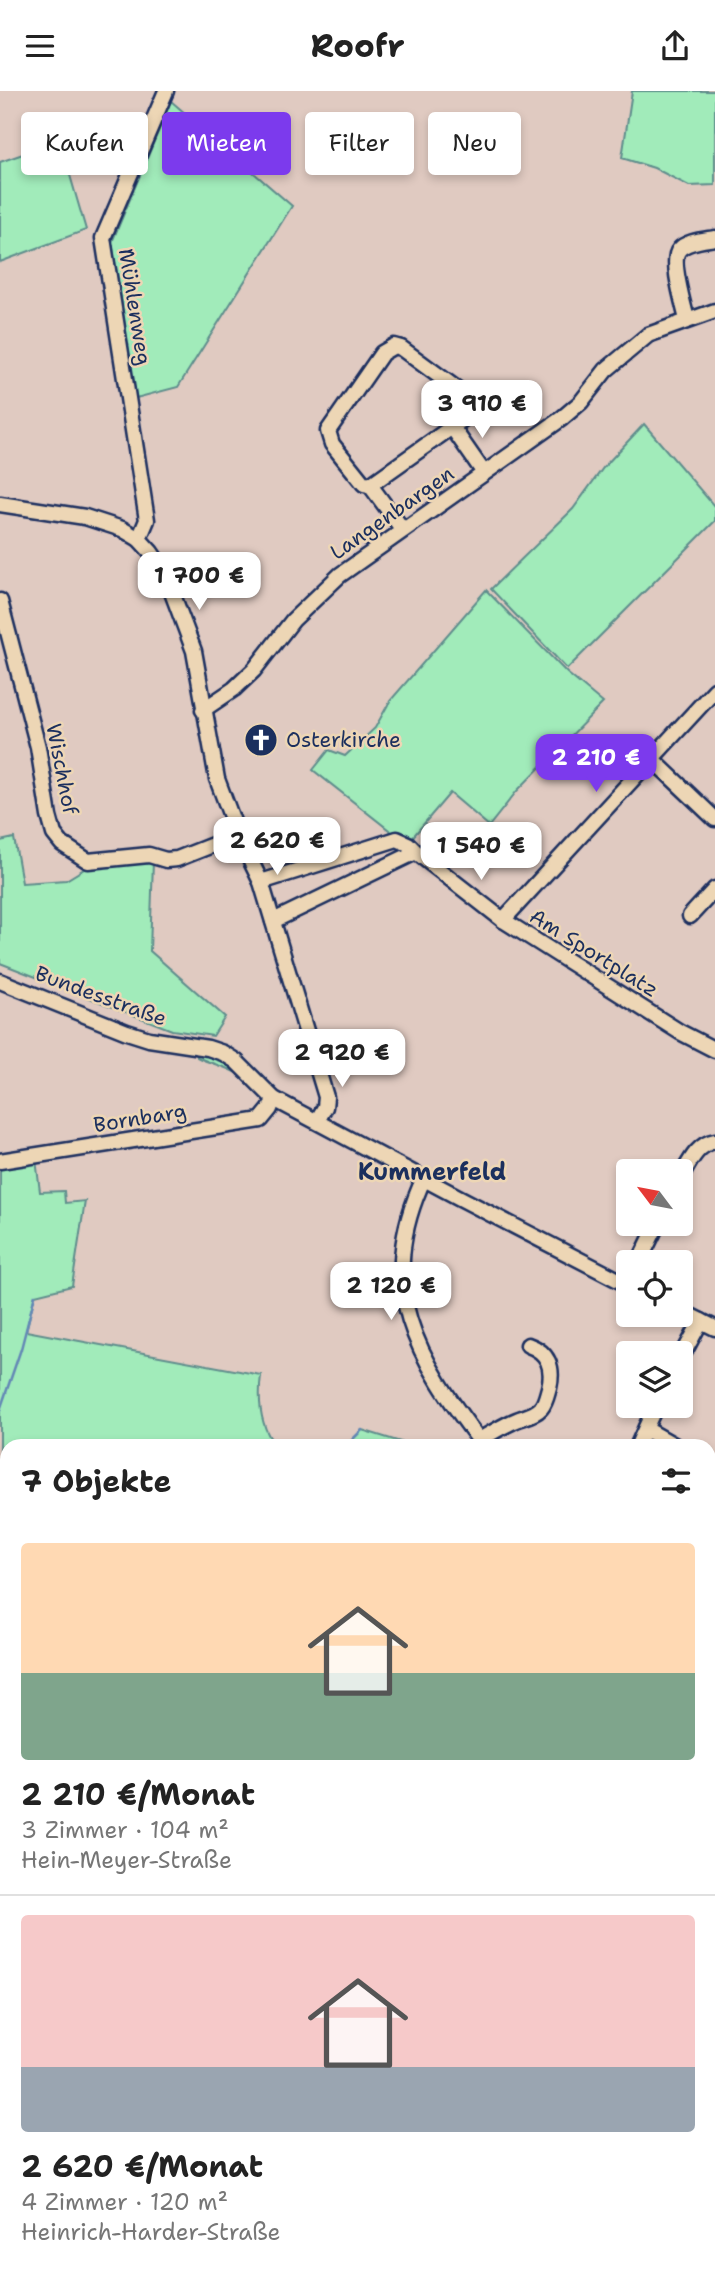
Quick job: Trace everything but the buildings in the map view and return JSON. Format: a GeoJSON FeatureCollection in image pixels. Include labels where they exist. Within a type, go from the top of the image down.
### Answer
{"type":"FeatureCollection","features":[{"type":"Feature","properties":{"kind":"street","name":"Mühlenweg"},"geometry":{"type":"LineString","coordinates":[[139,539],[147,520],[103,239],[166,91]]}},
{"type":"Feature","properties":{"kind":"street"},"geometry":{"type":"LineString","coordinates":[[687,320],[675,259],[679,249],[690,243],[715,238]]}},
{"type":"Feature","properties":{"kind":"street","name":"Langenbargen"},"geometry":{"type":"LineString","coordinates":[[203,710],[234,689],[254,670],[318,594],[369,553],[562,419],[581,402],[606,370],[648,335],[715,311]]}},
{"type":"Feature","properties":{"kind":"street"},"geometry":{"type":"LineString","coordinates":[[394,347],[401,348],[465,395],[471,409],[466,417],[452,427],[370,485],[359,481],[331,444],[328,431],[382,353],[394,347]]}},
{"type":"Feature","properties":{"kind":"street"},"geometry":{"type":"LineString","coordinates":[[452,427],[484,474]]}},
{"type":"Feature","properties":{"kind":"street"},"geometry":{"type":"LineString","coordinates":[[370,485],[403,530]]}},
{"type":"Feature","properties":{"kind":"street"},"geometry":{"type":"LineString","coordinates":[[0,504],[94,519],[122,529],[139,539],[164,571],[194,651],[217,779],[238,835],[261,882],[326,1097],[325,1107],[317,1121]]}},
{"type":"Feature","properties":{"kind":"street","name":"Wischhof"},"geometry":{"type":"LineString","coordinates":[[0,601],[38,747],[49,816],[54,834],[62,844],[88,860],[149,855],[166,860],[177,859],[238,835]]}},
{"type":"Feature","properties":{"kind":"street"},"geometry":{"type":"LineString","coordinates":[[503,920],[715,691]]}},
{"type":"Feature","properties":{"kind":"street"},"geometry":{"type":"LineString","coordinates":[[652,759],[715,819]]}},
{"type":"Feature","properties":{"kind":"street"},"geometry":{"type":"LineString","coordinates":[[261,882],[397,839],[416,852],[273,921]]}},
{"type":"Feature","properties":{"kind":"street","name":"Am Sportplatz"},"geometry":{"type":"LineString","coordinates":[[416,852],[503,920],[680,1032],[715,1050]]}},
{"type":"Feature","properties":{"kind":"street"},"geometry":{"type":"LineString","coordinates":[[690,916],[715,890]]}},
{"type":"Feature","properties":{"kind":"street","name":"Bundesstraße"},"geometry":{"type":"LineString","coordinates":[[0,981],[127,1032],[223,1053],[236,1061],[274,1099],[616,1279]]}},
{"type":"Feature","properties":{"kind":"street","name":"Bornbarg"},"geometry":{"type":"LineString","coordinates":[[0,1161],[261,1119],[274,1099]]}},
{"type":"Feature","properties":{"kind":"street"},"geometry":{"type":"LineString","coordinates":[[692,1159],[707,1142],[715,1141]]}},
{"type":"Feature","properties":{"kind":"street"},"geometry":{"type":"LineString","coordinates":[[424,1178],[415,1199],[402,1247],[403,1300],[412,1332],[425,1359],[478,1439]]}},
{"type":"Feature","properties":{"kind":"street"},"geometry":{"type":"LineString","coordinates":[[693,1317],[715,1328]]}},
{"type":"Feature","properties":{"kind":"street"},"geometry":{"type":"LineString","coordinates":[[690,1341],[701,1321]]}},
{"type":"Feature","properties":{"kind":"street"},"geometry":{"type":"LineString","coordinates":[[487,1439],[513,1421],[534,1413],[546,1399],[551,1367],[540,1350],[528,1345]]}},
{"type":"Feature","properties":{"kind":"street"},"geometry":{"type":"LineString","coordinates":[[641,1439],[651,1418]]}},
{"type":"Feature","properties":{"kind":"street"},"geometry":{"type":"LineString","coordinates":[[646,1429],[664,1439]]}},
{"type":"Feature","properties":{"kind":"green space"},"geometry":{"type":"Polygon","coordinates":[[[632,91],[715,91],[715,185],[689,186],[654,168],[622,158],[632,91]]]}},
{"type":"Feature","properties":{"kind":"green space"},"geometry":{"type":"Polygon","coordinates":[[[171,101],[184,112],[166,112],[171,101]]]}},
{"type":"Feature","properties":{"kind":"green space"},"geometry":{"type":"Polygon","coordinates":[[[162,123],[162,175],[256,175],[292,206],[178,387],[136,398],[112,242],[140,175],[148,175],[148,156],[162,123]]]}},
{"type":"Feature","properties":{"kind":"green space"},"geometry":{"type":"Polygon","coordinates":[[[21,155],[21,175],[70,175],[86,230],[0,262],[0,162],[21,155]]]}},
{"type":"Feature","properties":{"kind":"green space"},"geometry":{"type":"Polygon","coordinates":[[[644,424],[715,507],[715,521],[567,669],[491,589],[573,509],[603,468],[644,424]]]}},
{"type":"Feature","properties":{"kind":"green space"},"geometry":{"type":"Polygon","coordinates":[[[486,590],[567,673],[603,703],[517,791],[489,826],[450,793],[411,839],[393,833],[313,770],[329,750],[345,756],[375,728],[390,701],[486,590]]]}},
{"type":"Feature","properties":{"kind":"green space"},"geometry":{"type":"Polygon","coordinates":[[[14,838],[22,883],[66,880],[89,866],[153,861],[150,951],[225,1017],[213,1036],[172,1030],[0,963],[0,841],[14,838]]]}},
{"type":"Feature","properties":{"kind":"green space"},"geometry":{"type":"Polygon","coordinates":[[[197,1052],[220,1056],[240,1073],[197,1057],[197,1052]]]}},
{"type":"Feature","properties":{"kind":"green space"},"geometry":{"type":"Polygon","coordinates":[[[36,1159],[40,1192],[64,1191],[65,1203],[85,1201],[72,1286],[35,1295],[26,1331],[261,1375],[261,1412],[271,1439],[0,1439],[0,1165],[36,1159]]]}},
{"type":"Feature","properties":{"kind":"green space"},"geometry":{"type":"Polygon","coordinates":[[[362,1430],[391,1439],[353,1439],[362,1430]]]}},
{"type":"Feature","properties":{"kind":"waterway"},"geometry":{"type":"LineString","coordinates":[[0,1410],[21,1349],[35,1295]]}},
{"type":"Feature","properties":{"kind":"waterway"},"geometry":{"type":"LineString","coordinates":[[353,1439],[362,1430]]}},
{"type":"Feature","properties":{"kind":"place","name":"Osterkirche"},"geometry":{"type":"Point","coordinates":[261,740]}},
{"type":"Feature","properties":{"kind":"district","name":"Kummerfeld"},"geometry":{"type":"Point","coordinates":[432,1172]}}]}
